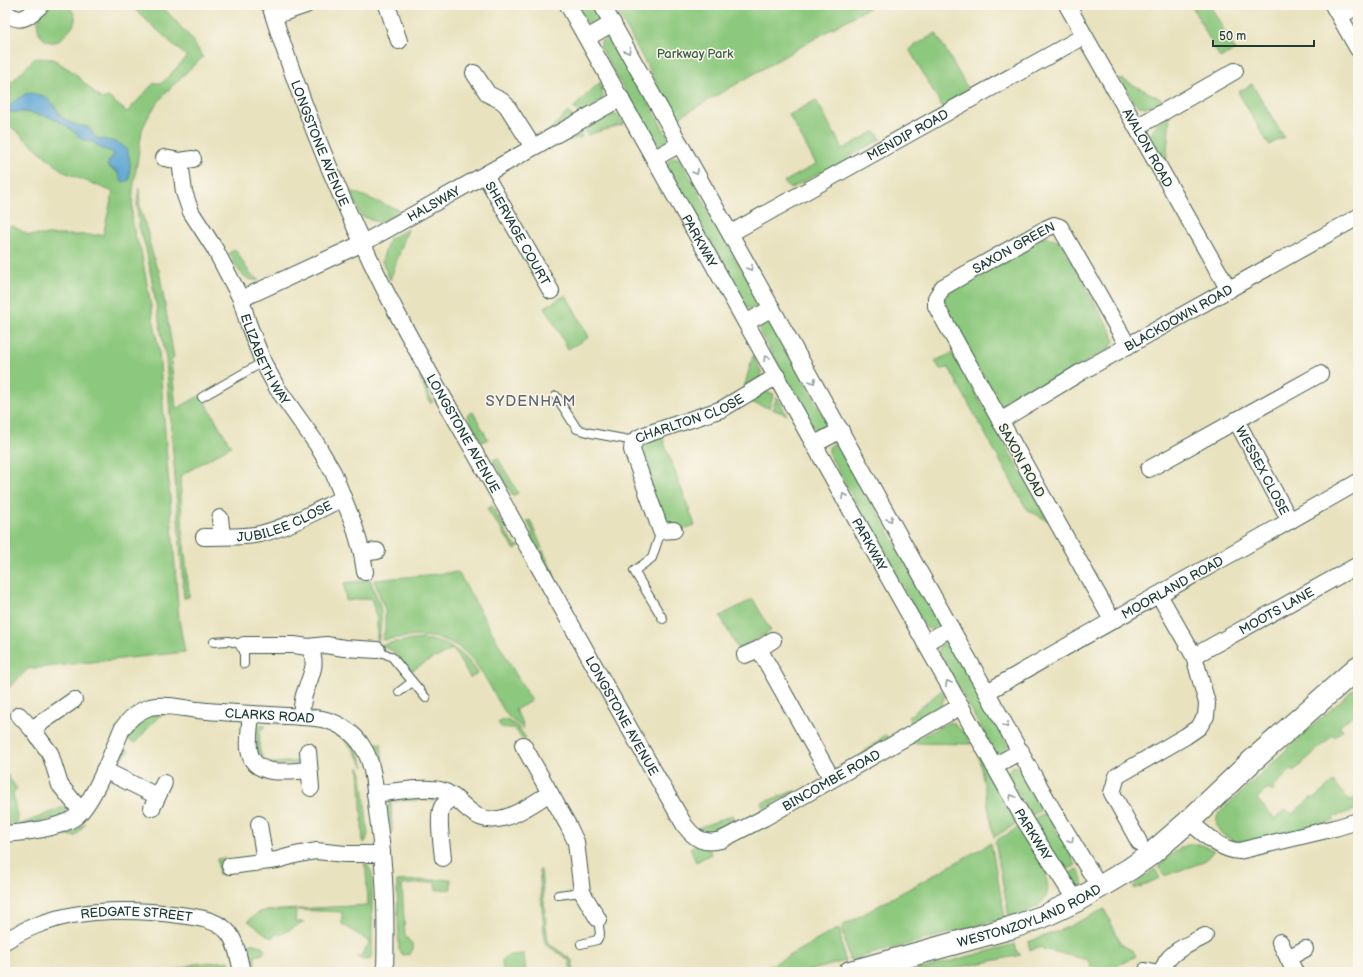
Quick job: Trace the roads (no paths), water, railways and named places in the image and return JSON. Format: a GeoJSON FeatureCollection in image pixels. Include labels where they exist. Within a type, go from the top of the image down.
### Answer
{"type":"FeatureCollection","features":[{"type":"Feature","properties":{"kind":"main road","name":"WESTONZOYLAND ROAD"},"geometry":{"type":"LineString","coordinates":[[850,972],[1010,928],[1042,917],[1076,902],[1100,888],[1143,861],[1189,821],[1252,761],[1358,667]]}},
{"type":"Feature","properties":{"kind":"street"},"geometry":{"type":"LineString","coordinates":[[5,12],[13,18],[20,19],[27,17],[41,5]]}},
{"type":"Feature","properties":{"kind":"street"},"geometry":{"type":"LineString","coordinates":[[272,10],[306,5]]}},
{"type":"Feature","properties":{"kind":"street"},"geometry":{"type":"LineString","coordinates":[[387,5],[399,41]]}},
{"type":"Feature","properties":{"kind":"street","name":"PARKWAY"},"geometry":{"type":"LineString","coordinates":[[568,5],[1025,821],[1076,902]]}},
{"type":"Feature","properties":{"kind":"street"},"geometry":{"type":"LineString","coordinates":[[602,5],[1051,807],[1100,888]]}},
{"type":"Feature","properties":{"kind":"street","name":"AVALON ROAD"},"geometry":{"type":"LineString","coordinates":[[1067,5],[1229,290]]}},
{"type":"Feature","properties":{"kind":"street"},"geometry":{"type":"LineString","coordinates":[[1358,6],[1336,11],[1358,50]]}},
{"type":"Feature","properties":{"kind":"street","name":"LONGSTONE AVENUE"},"geometry":{"type":"LineString","coordinates":[[272,10],[322,150],[379,278],[566,616],[685,826],[698,840]]}},
{"type":"Feature","properties":{"kind":"street"},"geometry":{"type":"LineString","coordinates":[[587,38],[613,23]]}},
{"type":"Feature","properties":{"kind":"street","name":"MENDIP ROAD"},"geometry":{"type":"LineString","coordinates":[[731,233],[1084,36]]}},
{"type":"Feature","properties":{"kind":"street"},"geometry":{"type":"LineString","coordinates":[[1137,127],[1235,71]]}},
{"type":"Feature","properties":{"kind":"street"},"geometry":{"type":"LineString","coordinates":[[474,73],[488,94],[505,103],[533,147]]}},
{"type":"Feature","properties":{"kind":"street","name":"HALSWAY"},"geometry":{"type":"LineString","coordinates":[[241,299],[363,244],[621,98]]}},
{"type":"Feature","properties":{"kind":"street"},"geometry":{"type":"LineString","coordinates":[[654,158],[680,144]]}},
{"type":"Feature","properties":{"kind":"street","name":"ELIZABETH WAY"},"geometry":{"type":"LineString","coordinates":[[164,158],[186,160],[184,192],[191,212],[215,250],[241,299],[248,323],[263,362],[277,388],[326,457],[354,525],[369,552],[365,572]]}},
{"type":"Feature","properties":{"kind":"street","name":"SHERVAGE COURT"},"geometry":{"type":"LineString","coordinates":[[485,175],[551,292]]}},
{"type":"Feature","properties":{"kind":"street","name":"BLACKDOWN ROAD"},"geometry":{"type":"LineString","coordinates":[[1000,420],[1055,386],[1358,217]]}},
{"type":"Feature","properties":{"kind":"street","name":"SAXON GREEN"},"geometry":{"type":"LineString","coordinates":[[936,298],[943,287],[1054,225],[1060,227],[1128,346]]}},
{"type":"Feature","properties":{"kind":"street","name":"SAXON ROAD"},"geometry":{"type":"LineString","coordinates":[[936,298],[936,306],[1112,620]]}},
{"type":"Feature","properties":{"kind":"street"},"geometry":{"type":"LineString","coordinates":[[746,323],[772,308]]}},
{"type":"Feature","properties":{"kind":"street","name":"WESSEX CLOSE"},"geometry":{"type":"LineString","coordinates":[[1149,469],[1320,374]]}},
{"type":"Feature","properties":{"kind":"street","name":"CHARLTON CLOSE"},"geometry":{"type":"LineString","coordinates":[[668,531],[650,504],[632,450],[635,441],[641,436],[650,432],[722,409],[758,389],[776,376]]}},
{"type":"Feature","properties":{"kind":"street","name":"WESSEX CLOSE"},"geometry":{"type":"LineString","coordinates":[[1236,420],[1290,521]]}},
{"type":"Feature","properties":{"kind":"street"},"geometry":{"type":"LineString","coordinates":[[815,444],[841,430]]}},
{"type":"Feature","properties":{"kind":"street","name":"MOORLAND ROAD"},"geometry":{"type":"LineString","coordinates":[[987,692],[1358,482]]}},
{"type":"Feature","properties":{"kind":"street","name":"JUBILEE CLOSE"},"geometry":{"type":"LineString","coordinates":[[204,537],[252,535],[276,529],[343,498]]}},
{"type":"Feature","properties":{"kind":"street","name":"JUBILEE CLOSE"},"geometry":{"type":"LineString","coordinates":[[220,518],[222,536]]}},
{"type":"Feature","properties":{"kind":"street","name":"MOOTS LANE"},"geometry":{"type":"LineString","coordinates":[[1194,656],[1358,565]]}},
{"type":"Feature","properties":{"kind":"street"},"geometry":{"type":"LineString","coordinates":[[1139,842],[1112,793],[1117,776],[1186,736],[1199,727],[1206,716],[1207,703],[1194,656],[1159,595]]}},
{"type":"Feature","properties":{"kind":"street"},"geometry":{"type":"LineString","coordinates":[[926,643],[951,628]]}},
{"type":"Feature","properties":{"kind":"street"},"geometry":{"type":"LineString","coordinates":[[773,640],[752,652],[832,779]]}},
{"type":"Feature","properties":{"kind":"street"},"geometry":{"type":"LineString","coordinates":[[244,645],[294,645],[308,647],[326,645],[344,648],[377,650]]}},
{"type":"Feature","properties":{"kind":"street"},"geometry":{"type":"LineString","coordinates":[[301,717],[302,702],[314,663],[313,654],[308,647]]}},
{"type":"Feature","properties":{"kind":"street"},"geometry":{"type":"LineString","coordinates":[[32,729],[74,700]]}},
{"type":"Feature","properties":{"kind":"street","name":"CLARKS ROAD"},"geometry":{"type":"LineString","coordinates":[[5,834],[34,831],[66,822],[74,818],[90,801],[122,729],[129,719],[135,714],[150,707],[162,706],[208,711],[322,718],[343,727],[356,738],[365,750],[368,758],[375,794],[382,854],[385,904],[385,972]]}},
{"type":"Feature","properties":{"kind":"street","name":"BINCOMBE ROAD"},"geometry":{"type":"LineString","coordinates":[[698,840],[714,842],[721,840],[961,706]]}},
{"type":"Feature","properties":{"kind":"street"},"geometry":{"type":"LineString","coordinates":[[250,714],[249,748],[251,755],[261,768],[269,771],[309,770]]}},
{"type":"Feature","properties":{"kind":"street"},"geometry":{"type":"LineString","coordinates":[[19,715],[32,729],[50,753],[60,785],[81,811]]}},
{"type":"Feature","properties":{"kind":"street"},"geometry":{"type":"LineString","coordinates":[[523,745],[576,842],[582,892],[598,919]]}},
{"type":"Feature","properties":{"kind":"street"},"geometry":{"type":"LineString","coordinates":[[308,751],[311,788]]}},
{"type":"Feature","properties":{"kind":"street"},"geometry":{"type":"LineString","coordinates":[[994,766],[1021,751]]}},
{"type":"Feature","properties":{"kind":"street"},"geometry":{"type":"LineString","coordinates":[[104,770],[158,796]]}},
{"type":"Feature","properties":{"kind":"street"},"geometry":{"type":"LineString","coordinates":[[375,794],[410,790],[440,790],[454,797],[473,814],[485,819],[498,820],[512,816],[550,793]]}},
{"type":"Feature","properties":{"kind":"street"},"geometry":{"type":"LineString","coordinates":[[444,858],[441,832],[441,810],[445,804],[454,797]]}},
{"type":"Feature","properties":{"kind":"street"},"geometry":{"type":"LineString","coordinates":[[1189,821],[1208,837],[1221,845],[1229,849],[1239,851],[1358,821]]}},
{"type":"Feature","properties":{"kind":"street"},"geometry":{"type":"LineString","coordinates":[[259,824],[265,861]]}},
{"type":"Feature","properties":{"kind":"street"},"geometry":{"type":"LineString","coordinates":[[230,866],[316,851],[345,854],[382,854]]}},
{"type":"Feature","properties":{"kind":"street","name":"REDGATE STREET"},"geometry":{"type":"LineString","coordinates":[[5,941],[27,929],[45,922],[70,916],[123,910],[167,913],[203,920],[223,927],[230,935],[242,972]]}},
{"type":"Feature","properties":{"kind":"street"},"geometry":{"type":"LineString","coordinates":[[1163,972],[1166,960],[1175,952],[1205,936]]}},
{"type":"Feature","properties":{"kind":"street"},"geometry":{"type":"LineString","coordinates":[[1280,942],[1292,965],[1305,949]]}},
{"type":"Feature","properties":{"kind":"lane"},"geometry":{"type":"LineString","coordinates":[[202,397],[263,362]]}},
{"type":"Feature","properties":{"kind":"lane"},"geometry":{"type":"LineString","coordinates":[[556,396],[577,429],[635,441]]}},
{"type":"Feature","properties":{"kind":"lane"},"geometry":{"type":"LineString","coordinates":[[663,619],[634,571],[652,558],[668,531]]}},
{"type":"Feature","properties":{"kind":"lane"},"geometry":{"type":"LineString","coordinates":[[214,642],[229,641],[244,645],[244,664]]}},
{"type":"Feature","properties":{"kind":"lane"},"geometry":{"type":"LineString","coordinates":[[377,650],[392,657],[426,698]]}},
{"type":"Feature","properties":{"kind":"lane"},"geometry":{"type":"LineString","coordinates":[[399,692],[412,682]]}},
{"type":"Feature","properties":{"kind":"lane"},"geometry":{"type":"LineString","coordinates":[[558,895],[582,892]]}},
{"type":"Feature","properties":{"kind":"lane"},"geometry":{"type":"LineString","coordinates":[[581,944],[597,940],[600,934],[598,919]]}},
{"type":"Feature","properties":{"kind":"lane"},"geometry":{"type":"LineString","coordinates":[[1144,967],[1163,972]]}},
{"type":"Feature","properties":{"kind":"water"},"geometry":{"type":"Polygon","coordinates":[[[30,93],[43,96],[48,99],[61,117],[72,124],[89,128],[96,138],[115,142],[123,146],[126,149],[130,159],[129,180],[122,182],[117,171],[108,167],[108,163],[114,154],[113,152],[102,149],[93,142],[83,140],[66,125],[47,116],[25,112],[5,112],[5,108],[11,105],[18,98],[30,93]]]}},
{"type":"Feature","properties":{"kind":"district","name":"SYDENHAM"},"geometry":{"type":"Point","coordinates":[531,401]}},
{"type":"Feature","properties":{"kind":"park label","name":"Parkway Park"},"geometry":{"type":"Point","coordinates":[695,53]}}]}
